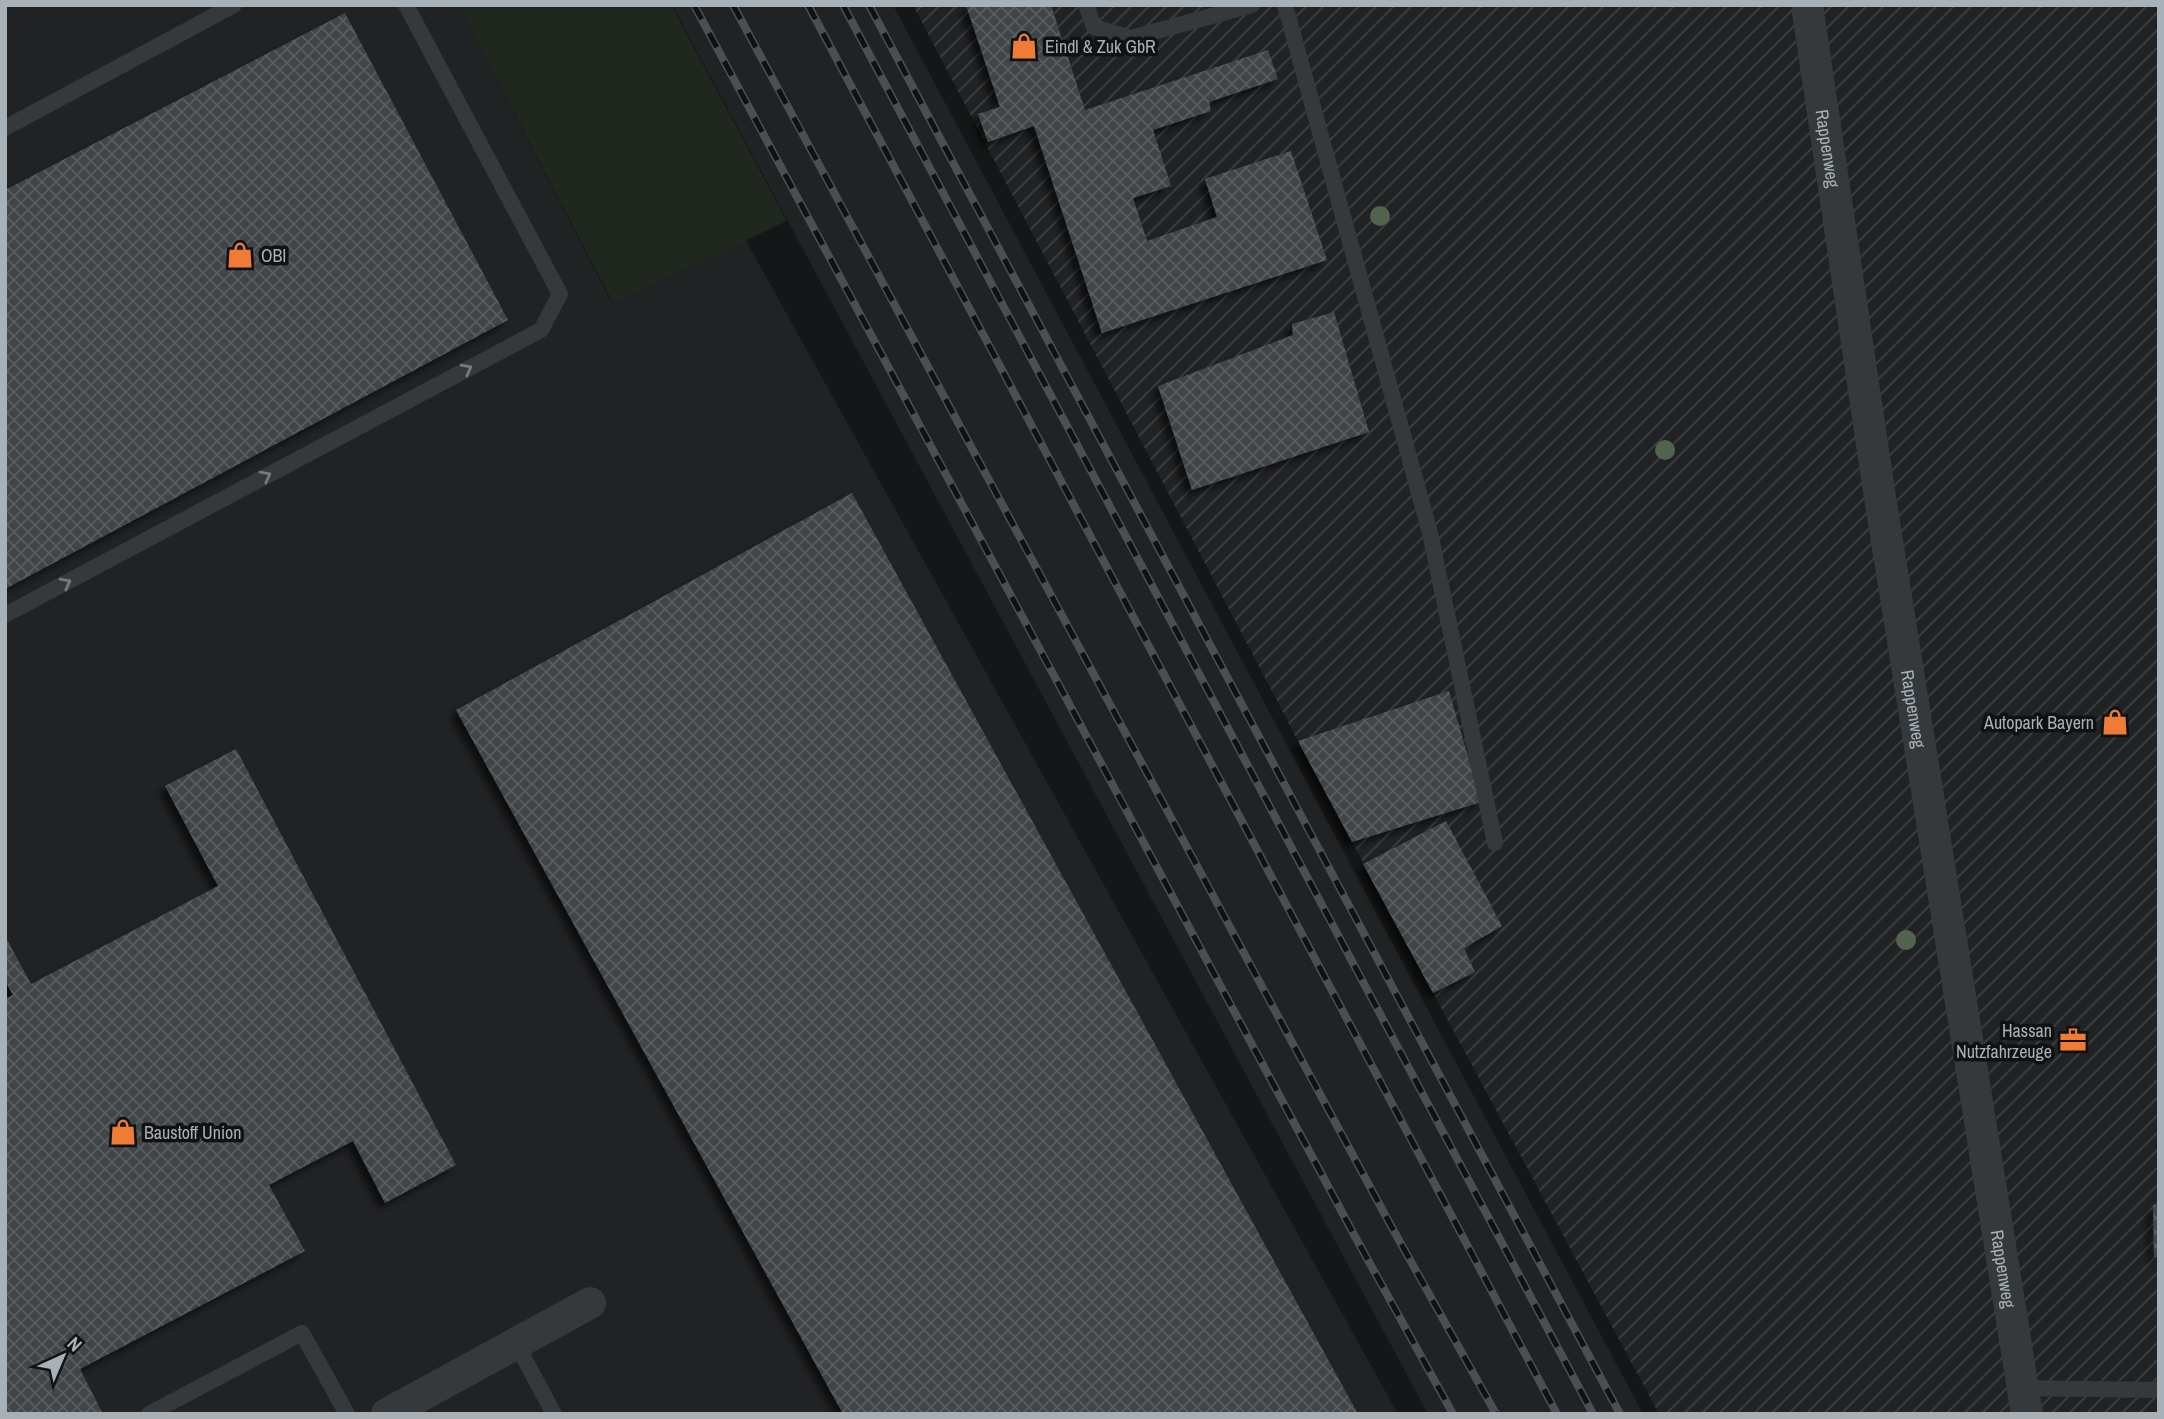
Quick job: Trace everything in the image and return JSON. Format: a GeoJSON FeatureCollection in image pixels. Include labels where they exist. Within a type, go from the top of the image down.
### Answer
{"type":"FeatureCollection","features":[{"type":"Feature","properties":{"kind":"street","name":"Rappenweg"},"geometry":{"type":"LineString","coordinates":[[1807,5],[1879,491],[2025,1401]]}},
{"type":"Feature","properties":{"kind":"street"},"geometry":{"type":"LineString","coordinates":[[404,1410],[516,1343],[590,1303]]}},
{"type":"Feature","properties":{"kind":"lane"},"geometry":{"type":"LineString","coordinates":[[5,128],[234,5]]}},
{"type":"Feature","properties":{"kind":"lane"},"geometry":{"type":"LineString","coordinates":[[5,615],[541,330],[560,294],[406,5]]}},
{"type":"Feature","properties":{"kind":"lane"},"geometry":{"type":"LineString","coordinates":[[1086,5],[1094,27],[1131,38],[1252,5]]}},
{"type":"Feature","properties":{"kind":"lane"},"geometry":{"type":"LineString","coordinates":[[1285,5],[1430,533],[1496,843]]}},
{"type":"Feature","properties":{"kind":"lane"},"geometry":{"type":"LineString","coordinates":[[149,1414],[302,1333],[347,1414]]}},
{"type":"Feature","properties":{"kind":"lane"},"geometry":{"type":"LineString","coordinates":[[516,1343],[554,1414]]}},
{"type":"Feature","properties":{"kind":"lane"},"geometry":{"type":"LineString","coordinates":[[2025,1401],[2159,1390]]}},
{"type":"Feature","properties":{"kind":"shaded area"},"geometry":{"type":"Polygon","coordinates":[[[5,5],[458,5],[612,303],[745,239],[1398,1414],[5,1414],[5,5]]]}},
{"type":"Feature","properties":{"kind":"shaded area"},"geometry":{"type":"Polygon","coordinates":[[[458,5],[671,5],[787,221],[613,303],[458,5]]]}},
{"type":"Feature","properties":{"kind":"shaded area"},"geometry":{"type":"Polygon","coordinates":[[[672,5],[893,5],[1643,1414],[1428,1414],[672,5]]]}},
{"type":"Feature","properties":{"kind":"shaded area"},"geometry":{"type":"Polygon","coordinates":[[[913,5],[2159,5],[2159,1414],[1659,1414],[1298,741],[913,5]]]}},
{"type":"Feature","properties":{"kind":"building"},"geometry":{"type":"Polygon","coordinates":[[[966,5],[1051,5],[1085,110],[1268,50],[1278,79],[1209,102],[1211,111],[1153,130],[1171,186],[1133,198],[1147,241],[1217,217],[1205,179],[1291,151],[1327,260],[1102,333],[1034,126],[988,142],[978,114],[1000,107],[966,5]]]}},
{"type":"Feature","properties":{"kind":"building","name":"OBI"},"geometry":{"type":"Polygon","coordinates":[[[345,13],[508,320],[5,589],[5,190],[345,13]]]}},
{"type":"Feature","properties":{"kind":"building"},"geometry":{"type":"Polygon","coordinates":[[[1334,312],[1369,432],[1192,490],[1158,386],[1293,335],[1292,324],[1334,312]]]}},
{"type":"Feature","properties":{"kind":"building"},"geometry":{"type":"Polygon","coordinates":[[[852,493],[1358,1414],[843,1414],[456,710],[852,493]]]}},
{"type":"Feature","properties":{"kind":"building"},"geometry":{"type":"Polygon","coordinates":[[[1449,691],[1481,802],[1352,842],[1298,741],[1449,691]]]}},
{"type":"Feature","properties":{"kind":"building"},"geometry":{"type":"Polygon","coordinates":[[[236,749],[456,1165],[385,1203],[353,1141],[269,1185],[305,1251],[80,1369],[103,1414],[5,1414],[5,999],[13,995],[5,981],[5,936],[31,984],[218,886],[165,786],[236,749]]]}},
{"type":"Feature","properties":{"kind":"building"},"geometry":{"type":"Polygon","coordinates":[[[1446,821],[1502,926],[1464,948],[1475,972],[1433,993],[1363,864],[1446,821]]]}},
{"type":"Feature","properties":{"kind":"building"},"geometry":{"type":"Polygon","coordinates":[[[2153,1205],[2159,1205],[2159,1257],[2154,1257],[2153,1205]]]}},
{"type":"Feature","properties":{"kind":"railway"},"geometry":{"type":"LineString","coordinates":[[694,5],[1453,1414]]}},
{"type":"Feature","properties":{"kind":"railway"},"geometry":{"type":"LineString","coordinates":[[733,5],[1390,1224],[1496,1414]]}},
{"type":"Feature","properties":{"kind":"railway"},"geometry":{"type":"LineString","coordinates":[[808,5],[1557,1414]]}},
{"type":"Feature","properties":{"kind":"railway"},"geometry":{"type":"LineString","coordinates":[[843,5],[1593,1414]]}},
{"type":"Feature","properties":{"kind":"railway"},"geometry":{"type":"LineString","coordinates":[[869,5],[1620,1414]]}},
{"type":"Feature","properties":{"kind":"place","name":"Eindl & Zuk GbR"},"geometry":{"type":"Point","coordinates":[1024,46]}},
{"type":"Feature","properties":{"kind":"place","name":"OBI"},"geometry":{"type":"Point","coordinates":[240,255]}},
{"type":"Feature","properties":{"kind":"place","name":"Autopark Bayern"},"geometry":{"type":"Point","coordinates":[2115,722]}},
{"type":"Feature","properties":{"kind":"place","name":"Hassan Nutzfahrzeuge"},"geometry":{"type":"Point","coordinates":[2073,1040]}},
{"type":"Feature","properties":{"kind":"place","name":"Baustoff Union"},"geometry":{"type":"Point","coordinates":[123,1132]}}]}
